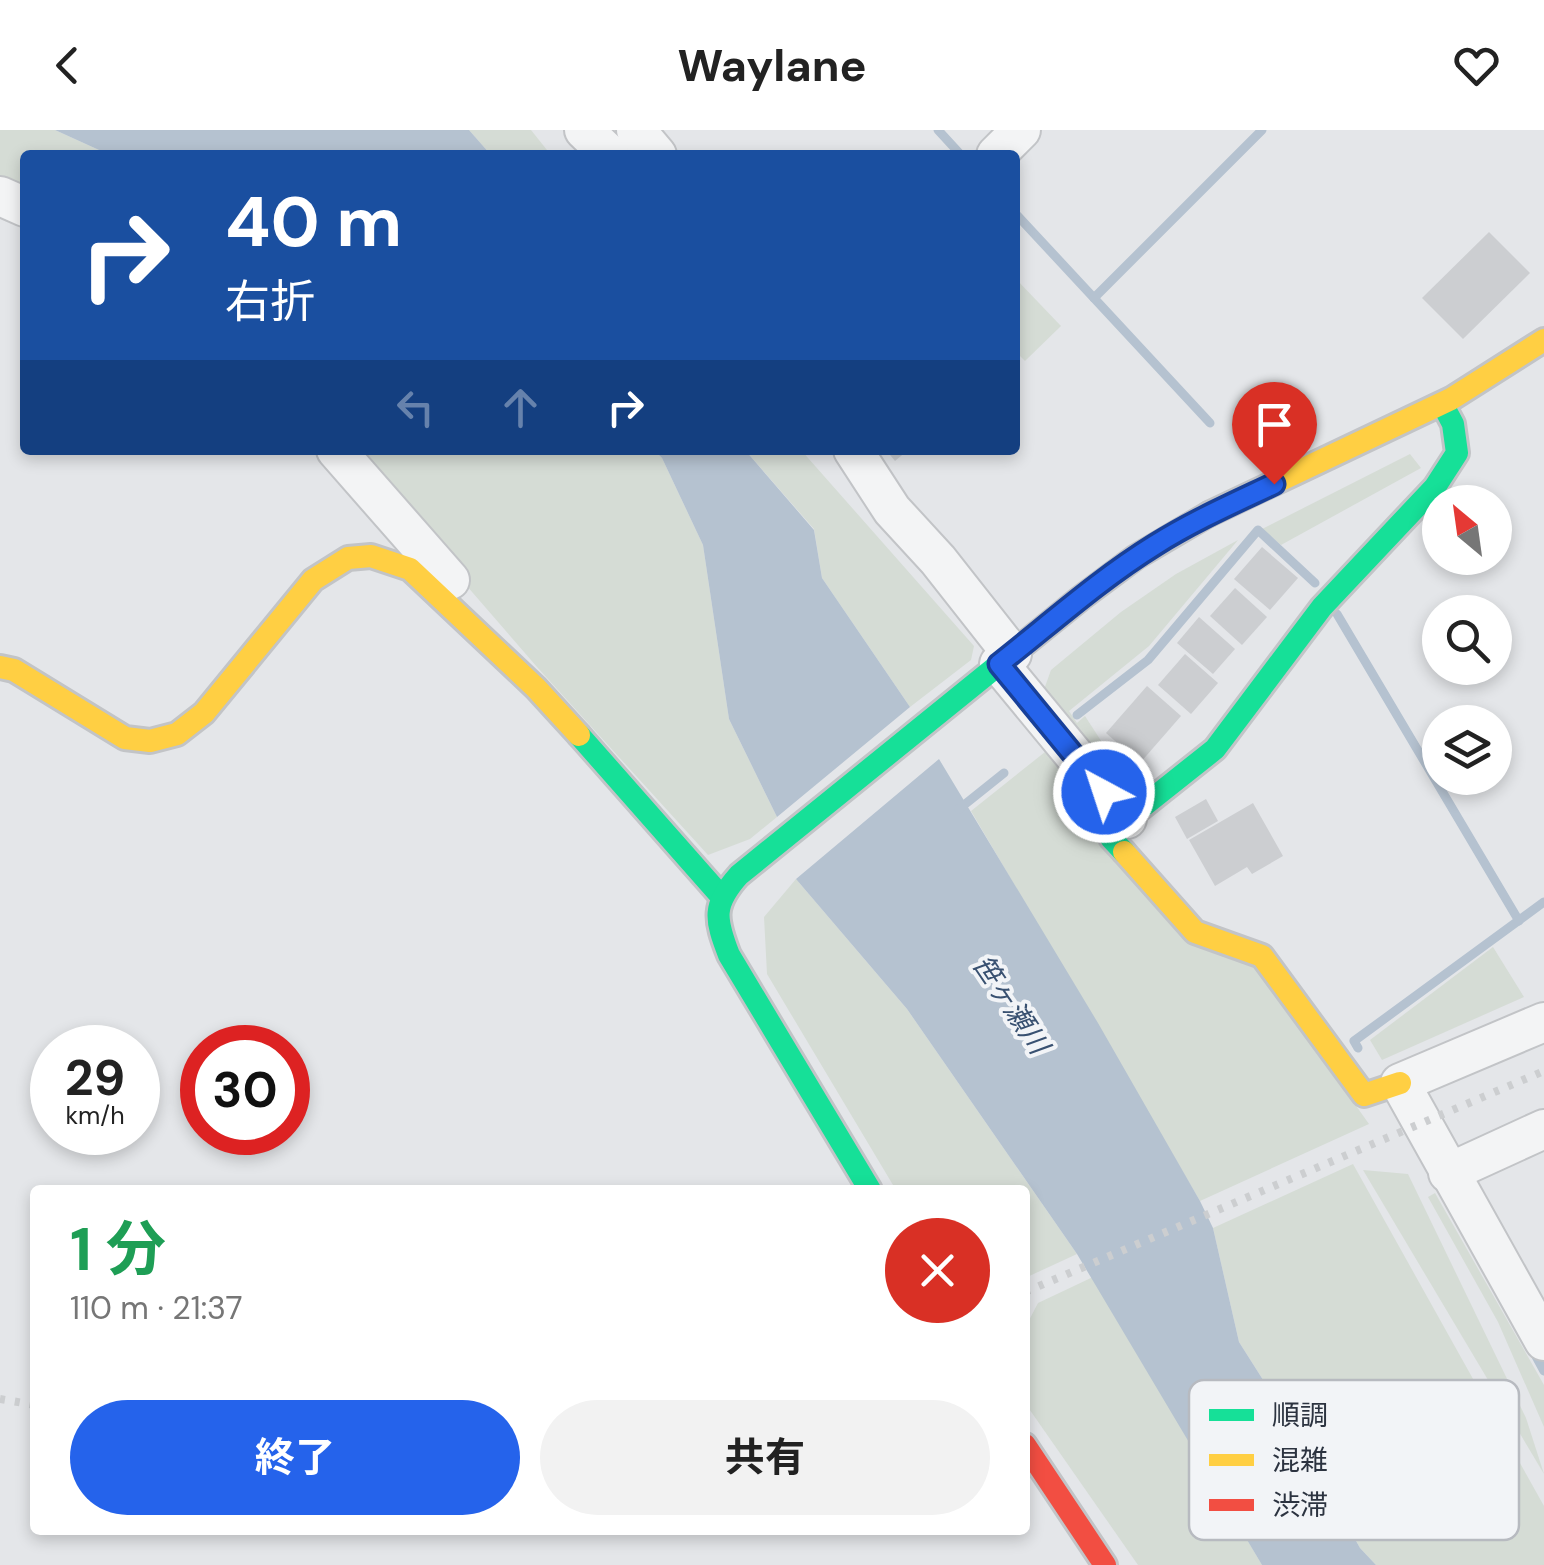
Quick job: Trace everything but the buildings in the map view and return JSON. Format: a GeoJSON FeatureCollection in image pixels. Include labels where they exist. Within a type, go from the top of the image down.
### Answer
{"type":"FeatureCollection","features":[{"type":"Feature","properties":{"kind":"street"},"geometry":{"type":"LineString","coordinates":[[584,130],[605,150]]}},
{"type":"Feature","properties":{"kind":"street"},"geometry":{"type":"LineString","coordinates":[[636,130],[653,150]]}},
{"type":"Feature","properties":{"kind":"street"},"geometry":{"type":"LineString","coordinates":[[1001,150],[1021,130]]}},
{"type":"Feature","properties":{"kind":"street"},"geometry":{"type":"LineString","coordinates":[[867,1185],[728,955],[716,923],[720,895],[739,875],[1100,582],[1156,544],[1217,510],[1443,404],[1511,366],[1544,340]]}},
{"type":"Feature","properties":{"kind":"street"},"geometry":{"type":"LineString","coordinates":[[1443,404],[1453,424],[1457,454],[1435,487],[1322,607],[1215,749],[1127,818],[1111,838],[1194,932],[1262,956],[1364,1095],[1544,1022]]}},
{"type":"Feature","properties":{"kind":"street"},"geometry":{"type":"LineString","coordinates":[[857,455],[892,510],[938,560],[999,664],[1127,818]]}},
{"type":"Feature","properties":{"kind":"street"},"geometry":{"type":"LineString","coordinates":[[346,462],[368,555]]}},
{"type":"Feature","properties":{"kind":"street"},"geometry":{"type":"LineString","coordinates":[[346,462],[482,618],[536,688]]}},
{"type":"Feature","properties":{"kind":"street"},"geometry":{"type":"LineString","coordinates":[[0,667],[14,670],[125,738],[150,741],[177,734],[222,693],[313,580],[335,562],[368,555],[387,557],[410,569],[536,688],[720,895]]}},
{"type":"Feature","properties":{"kind":"street"},"geometry":{"type":"LineString","coordinates":[[1388,1087],[1448,1173],[1544,1341]]}},
{"type":"Feature","properties":{"kind":"street"},"geometry":{"type":"LineString","coordinates":[[1448,1173],[1544,1128]]}},
{"type":"Feature","properties":{"kind":"street"},"geometry":{"type":"LineString","coordinates":[[1030,1452],[1106,1565]]}},
{"type":"Feature","properties":{"kind":"shaded area"},"geometry":{"type":"Polygon","coordinates":[[[0,130],[55,130],[99,150],[20,150],[20,196],[0,188],[0,130]]]}},
{"type":"Feature","properties":{"kind":"shaded area"},"geometry":{"type":"Polygon","coordinates":[[[469,130],[531,130],[547,150],[487,150],[469,130]]]}},
{"type":"Feature","properties":{"kind":"shaded area"},"geometry":{"type":"Polygon","coordinates":[[[1020,283],[1061,326],[1025,361],[1020,356],[1020,283]]]}},
{"type":"Feature","properties":{"kind":"shaded area"},"geometry":{"type":"Polygon","coordinates":[[[1410,454],[1421,468],[1281,545],[1262,529],[1410,454]]]}},
{"type":"Feature","properties":{"kind":"shaded area"},"geometry":{"type":"Polygon","coordinates":[[[353,455],[659,455],[703,545],[729,719],[777,817],[750,839],[708,855],[537,667],[353,455]]]}},
{"type":"Feature","properties":{"kind":"shaded area"},"geometry":{"type":"Polygon","coordinates":[[[749,455],[805,455],[974,646],[971,660],[910,707],[822,578],[814,529],[749,455]]]}},
{"type":"Feature","properties":{"kind":"shaded area"},"geometry":{"type":"Polygon","coordinates":[[[1238,540],[1149,646],[1069,711],[1077,723],[1085,716],[1136,795],[1130,801],[1041,698],[1051,670],[1121,612],[1176,574],[1238,540]]]}},
{"type":"Feature","properties":{"kind":"shaded area"},"geometry":{"type":"Polygon","coordinates":[[[1050,748],[1092,805],[1097,842],[1256,965],[1369,1124],[1200,1201],[971,811],[1050,748]]]}},
{"type":"Feature","properties":{"kind":"shaded area"},"geometry":{"type":"Polygon","coordinates":[[[796,879],[907,1009],[1029,1185],[893,1185],[767,974],[764,917],[796,879]]]}},
{"type":"Feature","properties":{"kind":"shaded area"},"geometry":{"type":"Polygon","coordinates":[[[1493,947],[1524,997],[1382,1060],[1370,1040],[1493,947]]]}},
{"type":"Feature","properties":{"kind":"shaded area"},"geometry":{"type":"Polygon","coordinates":[[[1353,1164],[1474,1380],[1263,1380],[1239,1342],[1213,1228],[1353,1164]]]}},
{"type":"Feature","properties":{"kind":"shaded area"},"geometry":{"type":"Polygon","coordinates":[[[1363,1170],[1408,1174],[1508,1380],[1488,1380],[1363,1170]]]}},
{"type":"Feature","properties":{"kind":"shaded area"},"geometry":{"type":"Polygon","coordinates":[[[1030,1186],[1077,1254],[1030,1276],[1030,1186]]]}},
{"type":"Feature","properties":{"kind":"shaded area"},"geometry":{"type":"Polygon","coordinates":[[[1435,1193],[1544,1385],[1544,1427],[1498,1322],[1428,1197],[1435,1193]]]}},
{"type":"Feature","properties":{"kind":"shaded area"},"geometry":{"type":"Polygon","coordinates":[[[1093,1277],[1189,1441],[1189,1540],[1247,1540],[1262,1565],[1138,1565],[1030,1410],[1030,1318],[1038,1303],[1093,1277]]]}},
{"type":"Feature","properties":{"kind":"shaded area"},"geometry":{"type":"Polygon","coordinates":[[[1519,1404],[1526,1418],[1544,1474],[1519,1432],[1519,1404]]]}},
{"type":"Feature","properties":{"kind":"shaded area"},"geometry":{"type":"Polygon","coordinates":[[[1519,1461],[1544,1506],[1544,1565],[1376,1565],[1356,1540],[1519,1540],[1519,1461]]]}},
{"type":"Feature","properties":{"kind":"water"},"geometry":{"type":"Polygon","coordinates":[[[55,130],[469,130],[487,150],[99,150],[55,130]]]}},
{"type":"Feature","properties":{"kind":"water"},"geometry":{"type":"Polygon","coordinates":[[[659,455],[749,455],[814,530],[822,578],[910,707],[777,817],[729,719],[703,545],[659,455]]]}},
{"type":"Feature","properties":{"kind":"water","name":"笹ヶ瀬川"},"geometry":{"type":"Polygon","coordinates":[[[939,759],[1098,1023],[1213,1228],[1239,1342],[1263,1380],[1189,1380],[1189,1442],[1077,1254],[1030,1185],[907,1009],[796,879],[939,759]]]}},
{"type":"Feature","properties":{"kind":"water"},"geometry":{"type":"Polygon","coordinates":[[[1247,1540],[1356,1540],[1376,1565],[1262,1565],[1247,1540]]]}},
{"type":"Feature","properties":{"kind":"waterway"},"geometry":{"type":"LineString","coordinates":[[938,130],[956,150]]}},
{"type":"Feature","properties":{"kind":"waterway"},"geometry":{"type":"LineString","coordinates":[[1094,298],[1262,130]]}},
{"type":"Feature","properties":{"kind":"waterway"},"geometry":{"type":"LineString","coordinates":[[1020,218],[1210,423]]}},
{"type":"Feature","properties":{"kind":"waterway"},"geometry":{"type":"LineString","coordinates":[[1077,715],[1148,660],[1258,530],[1315,583]]}},
{"type":"Feature","properties":{"kind":"waterway"},"geometry":{"type":"LineString","coordinates":[[1337,614],[1519,921]]}},
{"type":"Feature","properties":{"kind":"waterway"},"geometry":{"type":"LineString","coordinates":[[959,809],[1004,773]]}},
{"type":"Feature","properties":{"kind":"waterway"},"geometry":{"type":"LineString","coordinates":[[1358,1048],[1354,1041],[1544,902]]}},
{"type":"Feature","properties":{"kind":"waterway"},"geometry":{"type":"LineString","coordinates":[[1531,1347],[1544,1371]]}},
{"type":"Feature","properties":{"kind":"railway"},"geometry":{"type":"LineString","coordinates":[[1030,1290],[1544,1071]]}},
{"type":"Feature","properties":{"kind":"railway"},"geometry":{"type":"LineString","coordinates":[[0,1399],[30,1404]]}},
{"type":"Feature","properties":{"kind":"traffic: fast"},"geometry":{"type":"LineString","coordinates":[[1124,852],[1111,838],[1127,819],[1215,749],[1322,607],[1435,487],[1457,453],[1453,424],[1443,405]]}},
{"type":"Feature","properties":{"kind":"traffic: fast"},"geometry":{"type":"LineString","coordinates":[[867,1185],[729,955],[719,922],[724,895],[739,875],[1081,598],[1136,557],[1209,514]]}},
{"type":"Feature","properties":{"kind":"traffic: fast"},"geometry":{"type":"LineString","coordinates":[[579,735],[720,895]]}},
{"type":"Feature","properties":{"kind":"traffic: slow"},"geometry":{"type":"LineString","coordinates":[[1209,514],[1451,399],[1544,340]]}},
{"type":"Feature","properties":{"kind":"traffic: slow"},"geometry":{"type":"LineString","coordinates":[[0,667],[14,670],[125,738],[150,741],[177,734],[204,713],[313,580],[348,558],[371,556],[410,569],[536,688],[579,735]]}},
{"type":"Feature","properties":{"kind":"traffic: slow"},"geometry":{"type":"LineString","coordinates":[[1124,852],[1195,932],[1262,956],[1364,1095],[1400,1083]]}},
{"type":"Feature","properties":{"kind":"traffic: jam"},"geometry":{"type":"LineString","coordinates":[[1030,1452],[1105,1565]]}},
{"type":"Feature","properties":{"kind":"route"},"geometry":{"type":"LineString","coordinates":[[1104,792],[999,664],[1100,582],[1156,544],[1274,484]]}}]}
